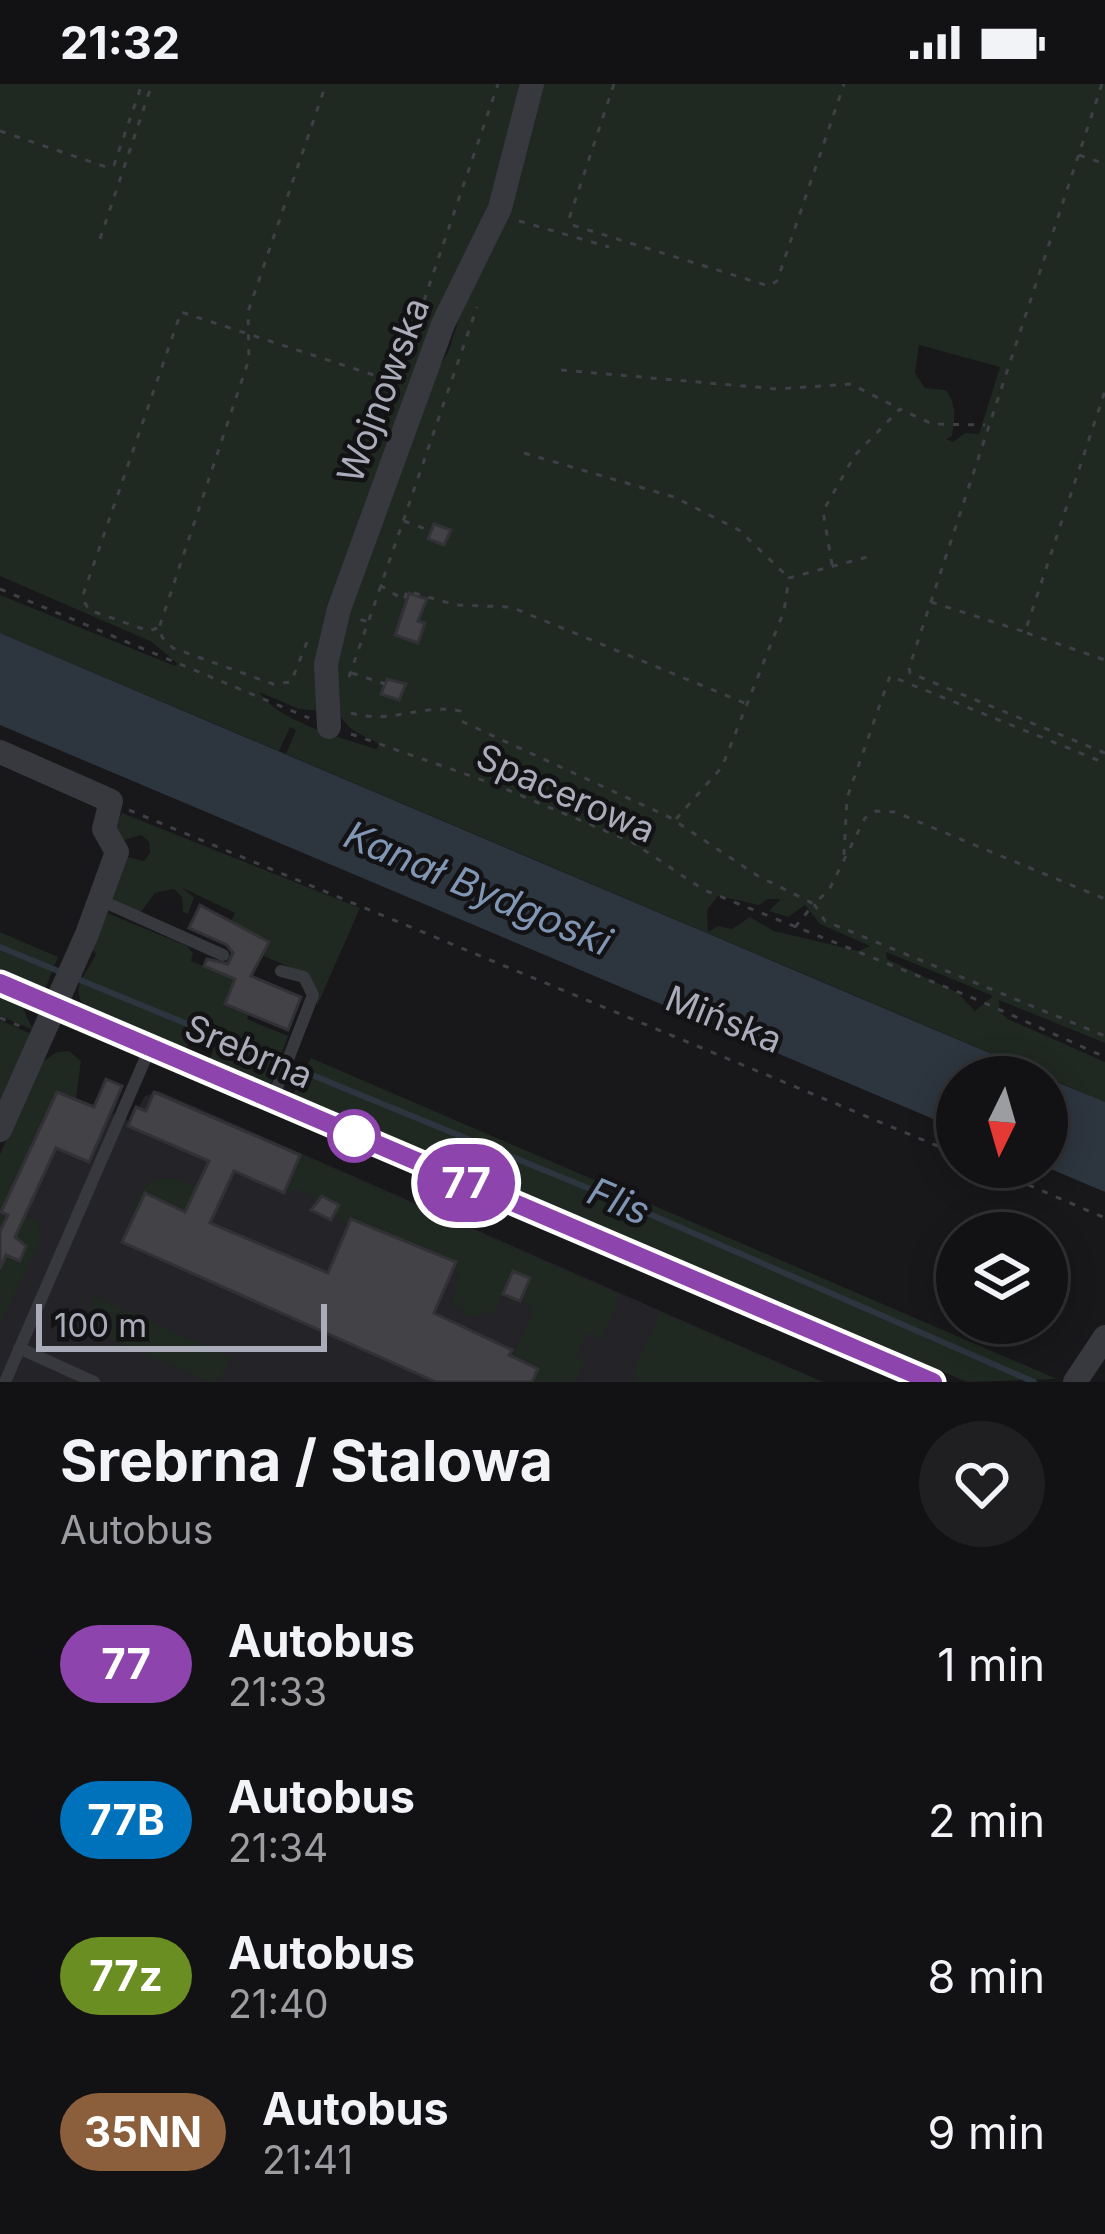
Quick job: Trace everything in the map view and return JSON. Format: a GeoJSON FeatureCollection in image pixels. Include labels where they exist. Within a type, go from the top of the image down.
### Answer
{"type":"FeatureCollection","features":[{"type":"Feature","properties":{"kind":"street","name":"Wojnowska"},"geometry":{"type":"LineString","coordinates":[[338,719],[326,664],[339,609],[443,324],[500,208],[532,84]]}},
{"type":"Feature","properties":{"kind":"street"},"geometry":{"type":"LineString","coordinates":[[0,752],[111,801],[104,829],[116,852],[56,1007],[0,1130]]}},
{"type":"Feature","properties":{"kind":"street","name":"Srebrna"},"geometry":{"type":"LineString","coordinates":[[0,982],[150,1048],[277,1089],[933,1382]]}},
{"type":"Feature","properties":{"kind":"street"},"geometry":{"type":"LineString","coordinates":[[1075,1382],[1105,1337]]}},
{"type":"Feature","properties":{"kind":"lane"},"geometry":{"type":"LineString","coordinates":[[99,900],[224,956]]}},
{"type":"Feature","properties":{"kind":"lane"},"geometry":{"type":"LineString","coordinates":[[277,1089],[313,995],[304,977],[281,971]]}},
{"type":"Feature","properties":{"kind":"lane"},"geometry":{"type":"LineString","coordinates":[[5,1382],[150,1048]]}},
{"type":"Feature","properties":{"kind":"lane"},"geometry":{"type":"LineString","coordinates":[[19,1348],[94,1382]]}},
{"type":"Feature","properties":{"kind":"path"},"geometry":{"type":"LineString","coordinates":[[0,131],[109,167],[114,165],[142,84]]}},
{"type":"Feature","properties":{"kind":"path"},"geometry":{"type":"LineString","coordinates":[[100,239],[152,84]]}},
{"type":"Feature","properties":{"kind":"path"},"geometry":{"type":"LineString","coordinates":[[312,629],[296,674],[285,685],[173,648],[159,628],[249,359],[248,312],[326,84]]}},
{"type":"Feature","properties":{"kind":"path"},"geometry":{"type":"LineString","coordinates":[[388,405],[498,84]]}},
{"type":"Feature","properties":{"kind":"path"},"geometry":{"type":"LineString","coordinates":[[614,84],[569,220],[572,225],[769,286],[777,281],[844,84]]}},
{"type":"Feature","properties":{"kind":"path"},"geometry":{"type":"LineString","coordinates":[[1102,84],[910,673],[1105,753]]}},
{"type":"Feature","properties":{"kind":"path"},"geometry":{"type":"LineString","coordinates":[[1078,155],[1105,164]]}},
{"type":"Feature","properties":{"kind":"path"},"geometry":{"type":"LineString","coordinates":[[509,218],[609,247]]}},
{"type":"Feature","properties":{"kind":"path"},"geometry":{"type":"LineString","coordinates":[[346,685],[482,293]]}},
{"type":"Feature","properties":{"kind":"path"},"geometry":{"type":"LineString","coordinates":[[159,628],[148,631],[89,610],[82,598],[182,311],[396,382]]}},
{"type":"Feature","properties":{"kind":"path"},"geometry":{"type":"LineString","coordinates":[[560,370],[777,389],[850,384],[932,424],[989,426]]}},
{"type":"Feature","properties":{"kind":"path"},"geometry":{"type":"LineString","coordinates":[[1025,632],[1105,391]]}},
{"type":"Feature","properties":{"kind":"path"},"geometry":{"type":"LineString","coordinates":[[832,566],[823,512],[855,455],[900,409]]}},
{"type":"Feature","properties":{"kind":"path"},"geometry":{"type":"LineString","coordinates":[[524,453],[674,497],[739,530],[789,578]]}},
{"type":"Feature","properties":{"kind":"path"},"geometry":{"type":"LineString","coordinates":[[403,520],[431,531]]}},
{"type":"Feature","properties":{"kind":"path"},"geometry":{"type":"LineString","coordinates":[[789,578],[867,557]]}},
{"type":"Feature","properties":{"kind":"path"},"geometry":{"type":"LineString","coordinates":[[675,821],[722,767],[784,611],[789,578]]}},
{"type":"Feature","properties":{"kind":"path"},"geometry":{"type":"LineString","coordinates":[[380,585],[404,600],[406,591],[456,605],[511,607],[747,704]]}},
{"type":"Feature","properties":{"kind":"path","name":"Spacerowa"},"geometry":{"type":"LineString","coordinates":[[0,590],[338,719],[612,834],[704,890],[978,1000],[1105,1057]]}},
{"type":"Feature","properties":{"kind":"path"},"geometry":{"type":"LineString","coordinates":[[931,602],[1105,660]]}},
{"type":"Feature","properties":{"kind":"path"},"geometry":{"type":"LineString","coordinates":[[339,609],[368,622]]}},
{"type":"Feature","properties":{"kind":"path"},"geometry":{"type":"LineString","coordinates":[[351,673],[385,684]]}},
{"type":"Feature","properties":{"kind":"path"},"geometry":{"type":"LineString","coordinates":[[844,857],[847,798],[890,676],[1105,763]]}},
{"type":"Feature","properties":{"kind":"path"},"geometry":{"type":"LineString","coordinates":[[338,719],[393,719],[440,706],[460,711],[463,722],[675,821],[758,876],[814,904],[825,921],[1105,1036]]}},
{"type":"Feature","properties":{"kind":"path","name":"Mińska"},"geometry":{"type":"LineString","coordinates":[[111,801],[936,1145]]}},
{"type":"Feature","properties":{"kind":"path"},"geometry":{"type":"LineString","coordinates":[[794,927],[829,890],[865,818],[876,811],[895,812],[1105,899]]}},
{"type":"Feature","properties":{"kind":"path"},"geometry":{"type":"LineString","coordinates":[[1036,1188],[1105,1218]]}},
{"type":"Feature","properties":{"kind":"shaded area"},"geometry":{"type":"Polygon","coordinates":[[[0,84],[525,84],[507,169],[487,227],[433,334],[340,593],[319,670],[325,703],[320,711],[299,709],[259,692],[296,720],[376,749],[379,745],[343,720],[333,698],[330,673],[336,635],[418,406],[449,350],[469,286],[498,224],[505,219],[516,154],[522,144],[519,120],[528,116],[538,84],[1105,84],[1105,1043],[999,1000],[1000,1012],[1008,1019],[1105,1062],[1105,1106],[1091,1105],[1083,1093],[1068,1086],[1068,1056],[998,1056],[286,754],[296,730],[290,727],[279,751],[0,633],[0,595],[178,664],[152,642],[0,576],[0,84]],[[919,345],[915,373],[925,388],[946,390],[952,401],[953,430],[946,439],[953,442],[965,433],[979,434],[1000,367],[919,345]],[[718,896],[707,910],[708,932],[718,926],[732,929],[750,917],[774,931],[859,951],[870,946],[820,924],[805,905],[788,917],[769,911],[781,899],[759,905],[718,896]],[[886,952],[887,959],[958,993],[975,1011],[992,997],[991,995],[886,952]]]}},
{"type":"Feature","properties":{"kind":"shaded area"},"geometry":{"type":"Polygon","coordinates":[[[122,813],[360,908],[317,1006],[305,978],[259,954],[225,1004],[288,1036],[271,1084],[209,1060],[213,1051],[191,1041],[186,1048],[83,1004],[79,997],[79,985],[96,954],[89,945],[107,913],[187,946],[193,953],[191,961],[220,973],[238,937],[226,931],[235,913],[181,887],[194,897],[188,914],[174,889],[155,893],[140,913],[108,898],[127,857],[144,861],[150,853],[149,842],[141,835],[124,840],[113,832],[122,813]]]}},
{"type":"Feature","properties":{"kind":"shaded area"},"geometry":{"type":"Polygon","coordinates":[[[0,932],[58,957],[45,989],[0,970],[0,932]]]}},
{"type":"Feature","properties":{"kind":"shaded area"},"geometry":{"type":"Polygon","coordinates":[[[0,996],[23,1008],[33,1030],[0,1016],[0,996]]]}},
{"type":"Feature","properties":{"kind":"shaded area"},"geometry":{"type":"Polygon","coordinates":[[[0,1020],[32,1038],[0,1114],[0,1020]]]}},
{"type":"Feature","properties":{"kind":"shaded area"},"geometry":{"type":"Polygon","coordinates":[[[69,1051],[81,1061],[76,1099],[57,1092],[1,1211],[21,1222],[25,1215],[39,1223],[40,1240],[0,1324],[0,1154],[42,1062],[57,1052],[69,1051]]]}},
{"type":"Feature","properties":{"kind":"shaded area"},"geometry":{"type":"Polygon","coordinates":[[[311,1058],[936,1327],[936,1344],[976,1344],[1057,1379],[967,1382],[292,1097],[311,1058]]]}},
{"type":"Feature","properties":{"kind":"shaded area"},"geometry":{"type":"Polygon","coordinates":[[[106,1078],[124,1086],[113,1114],[131,1122],[145,1096],[159,1091],[823,1382],[0,1382],[0,1203],[52,1089],[93,1106],[106,1078]]]}},
{"type":"Feature","properties":{"kind":"shaded area"},"geometry":{"type":"Polygon","coordinates":[[[300,1154],[617,1293],[617,1304],[599,1340],[588,1332],[577,1356],[585,1360],[575,1382],[532,1382],[537,1369],[513,1357],[534,1308],[521,1301],[529,1278],[513,1271],[494,1312],[470,1317],[452,1303],[459,1273],[452,1270],[455,1262],[352,1219],[349,1224],[333,1217],[338,1205],[322,1196],[318,1204],[293,1188],[289,1195],[284,1193],[300,1154]]]}},
{"type":"Feature","properties":{"kind":"shaded area"},"geometry":{"type":"Polygon","coordinates":[[[173,1178],[197,1186],[185,1212],[145,1193],[136,1212],[130,1210],[146,1186],[173,1178]]]}},
{"type":"Feature","properties":{"kind":"shaded area"},"geometry":{"type":"Polygon","coordinates":[[[94,1296],[232,1358],[217,1382],[210,1382],[85,1328],[94,1296]]]}},
{"type":"Feature","properties":{"kind":"shaded area"},"geometry":{"type":"Polygon","coordinates":[[[660,1312],[823,1382],[636,1382],[634,1369],[660,1312]]]}},
{"type":"Feature","properties":{"kind":"water","name":"Kanał Bydgoski"},"geometry":{"type":"Polygon","coordinates":[[[0,633],[997,1056],[936,1056],[936,1120],[0,725],[0,633]]]}},
{"type":"Feature","properties":{"kind":"water"},"geometry":{"type":"Polygon","coordinates":[[[1068,1087],[1105,1102],[1105,1192],[1068,1176],[1068,1087]]]}},
{"type":"Feature","properties":{"kind":"building"},"geometry":{"type":"Polygon","coordinates":[[[434,524],[451,530],[444,545],[428,539],[434,524]]]}},
{"type":"Feature","properties":{"kind":"building"},"geometry":{"type":"Polygon","coordinates":[[[409,593],[427,599],[418,621],[425,623],[418,643],[395,635],[409,593]]]}},
{"type":"Feature","properties":{"kind":"building"},"geometry":{"type":"Polygon","coordinates":[[[387,679],[406,684],[399,700],[381,694],[387,679]]]}},
{"type":"Feature","properties":{"kind":"building"},"geometry":{"type":"Polygon","coordinates":[[[200,905],[269,942],[251,976],[301,997],[288,1030],[225,1004],[235,979],[204,966],[207,959],[228,964],[233,953],[227,945],[189,928],[200,905]]]}},
{"type":"Feature","properties":{"kind":"building"},"geometry":{"type":"Polygon","coordinates":[[[106,1079],[122,1086],[89,1162],[56,1148],[15,1237],[26,1246],[20,1261],[6,1255],[0,1269],[0,1231],[8,1215],[1,1212],[57,1092],[94,1107],[106,1079]]]}},
{"type":"Feature","properties":{"kind":"building"},"geometry":{"type":"Polygon","coordinates":[[[154,1092],[300,1155],[284,1193],[234,1171],[210,1223],[328,1273],[351,1219],[456,1262],[434,1313],[512,1350],[509,1355],[538,1369],[532,1382],[436,1382],[122,1242],[145,1193],[185,1212],[209,1161],[128,1126],[136,1107],[146,1111],[154,1092]]]}},
{"type":"Feature","properties":{"kind":"building"},"geometry":{"type":"Polygon","coordinates":[[[322,1196],[339,1205],[331,1220],[311,1210],[322,1196]]]}},
{"type":"Feature","properties":{"kind":"building"},"geometry":{"type":"Polygon","coordinates":[[[513,1271],[530,1278],[520,1301],[503,1294],[513,1271]]]}},
{"type":"Feature","properties":{"kind":"waterway","name":"Flis"},"geometry":{"type":"LineString","coordinates":[[0,947],[63,973]]}},
{"type":"Feature","properties":{"kind":"waterway","name":"Flis"},"geometry":{"type":"LineString","coordinates":[[75,978],[622,1202],[1034,1382]]}},
{"type":"Feature","properties":{"kind":"bus line","name":"77"},"geometry":{"type":"LineString","coordinates":[[0,983],[933,1382]]}}]}
